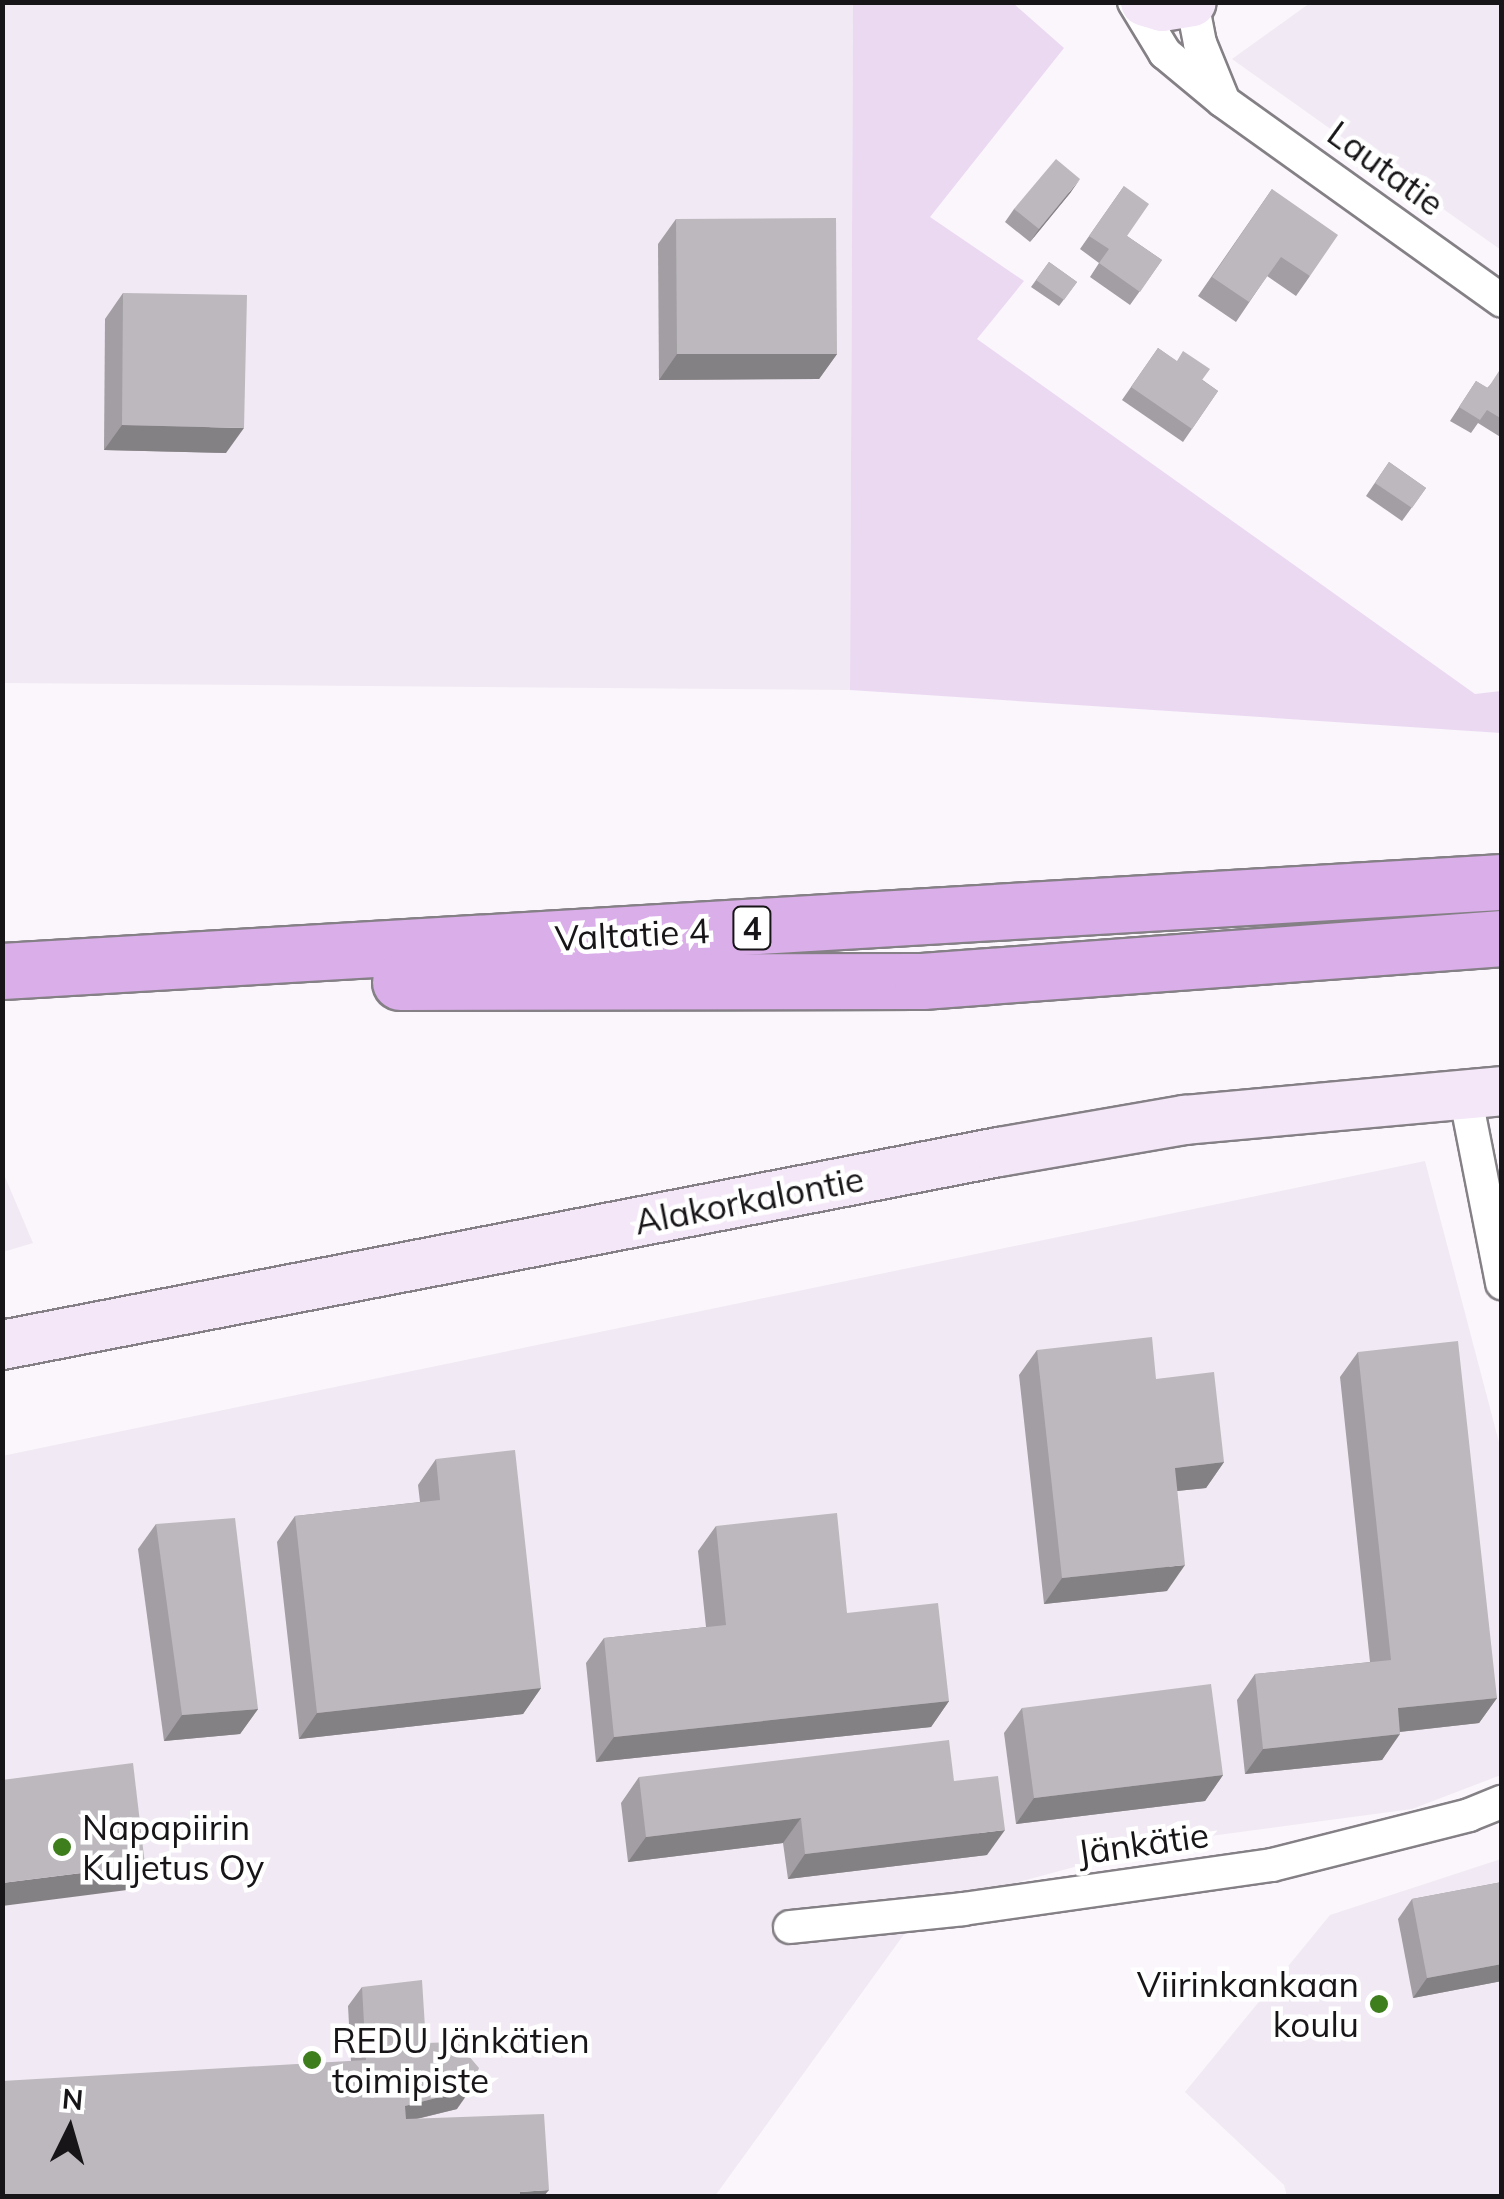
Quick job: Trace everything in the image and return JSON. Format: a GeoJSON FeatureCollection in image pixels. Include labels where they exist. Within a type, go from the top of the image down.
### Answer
{"type":"FeatureCollection","features":[{"type":"Feature","properties":{"kind":"highway","name":"Valtatie 4"},"geometry":{"type":"LineString","coordinates":[[2,971],[1502,882]]}},
{"type":"Feature","properties":{"kind":"highway","name":"Valtatie 4"},"geometry":{"type":"LineString","coordinates":[[2,984],[922,980],[1502,938]]}},
{"type":"Feature","properties":{"kind":"street","name":"Lautatie"},"geometry":{"type":"LineString","coordinates":[[1134,2],[1165,52],[1224,101],[1502,300]]}},
{"type":"Feature","properties":{"kind":"street"},"geometry":{"type":"LineString","coordinates":[[1145,2],[1162,6],[1192,2],[1200,42],[1224,101]]}},
{"type":"Feature","properties":{"kind":"street"},"geometry":{"type":"LineString","coordinates":[[1483,1092],[1502,1283]]}},
{"type":"Feature","properties":{"kind":"street","name":"Alakorkalontie"},"geometry":{"type":"LineString","coordinates":[[2,1345],[1186,1120],[1483,1092]]}},
{"type":"Feature","properties":{"kind":"street","name":"Jänkätie"},"geometry":{"type":"LineString","coordinates":[[790,1928],[963,1909],[1272,1865],[1469,1815],[1502,1802]]}},
{"type":"Feature","properties":{"kind":"shaded area"},"geometry":{"type":"Polygon","coordinates":[[[3,3],[853,3],[850,690],[3,683],[3,3]]]}},
{"type":"Feature","properties":{"kind":"shaded area"},"geometry":{"type":"Polygon","coordinates":[[[853,3],[1013,3],[1064,48],[930,217],[1024,281],[977,339],[1475,694],[1501,691],[1501,733],[850,690],[853,3]]]}},
{"type":"Feature","properties":{"kind":"shaded area"},"geometry":{"type":"Polygon","coordinates":[[[1310,3],[1501,3],[1501,250],[1232,59],[1310,3]]]}},
{"type":"Feature","properties":{"kind":"shaded area"},"geometry":{"type":"Polygon","coordinates":[[[1425,1161],[1501,1450],[1501,1775],[1412,1809],[1166,1842],[923,1908],[715,2196],[3,2196],[2,1456],[1425,1161]]]}},
{"type":"Feature","properties":{"kind":"shaded area"},"geometry":{"type":"Polygon","coordinates":[[[2,1170],[33,1243],[3,1252],[2,1252],[2,1170]]]}},
{"type":"Feature","properties":{"kind":"shaded area","name":"Viirinkankaan koulu"},"geometry":{"type":"Polygon","coordinates":[[[1501,1859],[1501,2196],[1287,2196],[1284,2185],[1185,2092],[1330,1915],[1501,1859]]]}},
{"type":"Feature","properties":{"kind":"building"},"geometry":{"type":"Polygon","coordinates":[[[1056,159],[1080,179],[1039,229],[1014,209],[1056,159]]]}},
{"type":"Feature","properties":{"kind":"building"},"geometry":{"type":"Polygon","coordinates":[[[1124,186],[1149,204],[1127,236],[1162,260],[1140,292],[1099,263],[1109,249],[1089,236],[1124,186]]]}},
{"type":"Feature","properties":{"kind":"building"},"geometry":{"type":"Polygon","coordinates":[[[1272,189],[1338,235],[1310,276],[1281,257],[1249,302],[1212,277],[1272,189]]]}},
{"type":"Feature","properties":{"kind":"building"},"geometry":{"type":"Polygon","coordinates":[[[836,218],[837,354],[677,354],[676,219],[836,218]]]}},
{"type":"Feature","properties":{"kind":"building"},"geometry":{"type":"Polygon","coordinates":[[[1049,262],[1077,282],[1064,300],[1036,280],[1049,262]]]}},
{"type":"Feature","properties":{"kind":"building"},"geometry":{"type":"Polygon","coordinates":[[[123,293],[247,295],[244,428],[122,425],[123,293]]]}},
{"type":"Feature","properties":{"kind":"building"},"geometry":{"type":"Polygon","coordinates":[[[1158,348],[1177,361],[1183,351],[1210,369],[1202,380],[1218,391],[1192,429],[1131,387],[1158,348]]]}},
{"type":"Feature","properties":{"kind":"building"},"geometry":{"type":"Polygon","coordinates":[[[1499,371],[1502,419],[1487,410],[1480,420],[1459,407],[1476,381],[1488,388],[1499,371]]]}},
{"type":"Feature","properties":{"kind":"building"},"geometry":{"type":"Polygon","coordinates":[[[1389,462],[1426,488],[1412,508],[1375,483],[1389,462]]]}},
{"type":"Feature","properties":{"kind":"building"},"geometry":{"type":"Polygon","coordinates":[[[1152,1337],[1156,1379],[1214,1372],[1224,1462],[1175,1468],[1185,1565],[1062,1578],[1037,1350],[1152,1337]]]}},
{"type":"Feature","properties":{"kind":"building"},"geometry":{"type":"Polygon","coordinates":[[[1458,1341],[1497,1698],[1398,1708],[1400,1734],[1263,1749],[1255,1674],[1391,1660],[1358,1352],[1458,1341]]]}},
{"type":"Feature","properties":{"kind":"building"},"geometry":{"type":"Polygon","coordinates":[[[515,1450],[541,1688],[317,1713],[295,1516],[440,1500],[436,1459],[515,1450]]]}},
{"type":"Feature","properties":{"kind":"building"},"geometry":{"type":"Polygon","coordinates":[[[837,1513],[847,1613],[938,1603],[949,1701],[614,1737],[604,1638],[726,1625],[716,1526],[837,1513]]]}},
{"type":"Feature","properties":{"kind":"building"},"geometry":{"type":"Polygon","coordinates":[[[235,1518],[258,1709],[182,1715],[156,1524],[235,1518]]]}},
{"type":"Feature","properties":{"kind":"building"},"geometry":{"type":"Polygon","coordinates":[[[1211,1684],[1223,1775],[1034,1798],[1022,1708],[1211,1684]]]}},
{"type":"Feature","properties":{"kind":"building"},"geometry":{"type":"Polygon","coordinates":[[[949,1740],[954,1781],[998,1776],[1005,1830],[805,1854],[801,1818],[646,1837],[639,1777],[949,1740]]]}},
{"type":"Feature","properties":{"kind":"building","name":"Napapiirin Kuljetus Oy"},"geometry":{"type":"Polygon","coordinates":[[[133,1763],[145,1865],[2,1883],[2,1780],[133,1763]]]}},
{"type":"Feature","properties":{"kind":"building"},"geometry":{"type":"Polygon","coordinates":[[[1502,1882],[1502,1964],[1427,1978],[1412,1899],[1502,1882]]]}},
{"type":"Feature","properties":{"kind":"building"},"geometry":{"type":"Polygon","coordinates":[[[422,1980],[426,2043],[457,2042],[479,2068],[471,2089],[405,2106],[406,2119],[544,2114],[549,2190],[520,2192],[520,2196],[2,2196],[2,2081],[366,2060],[362,1987],[422,1980]]]}},
{"type":"Feature","properties":{"kind":"place","name":"Napapiirin Kuljetus Oy"},"geometry":{"type":"Point","coordinates":[62,1847]}},
{"type":"Feature","properties":{"kind":"place","name":"Viirinkankaan koulu"},"geometry":{"type":"Point","coordinates":[1379,2004]}},
{"type":"Feature","properties":{"kind":"place","name":"REDU Jänkätien toimipiste"},"geometry":{"type":"Point","coordinates":[312,2060]}}]}
